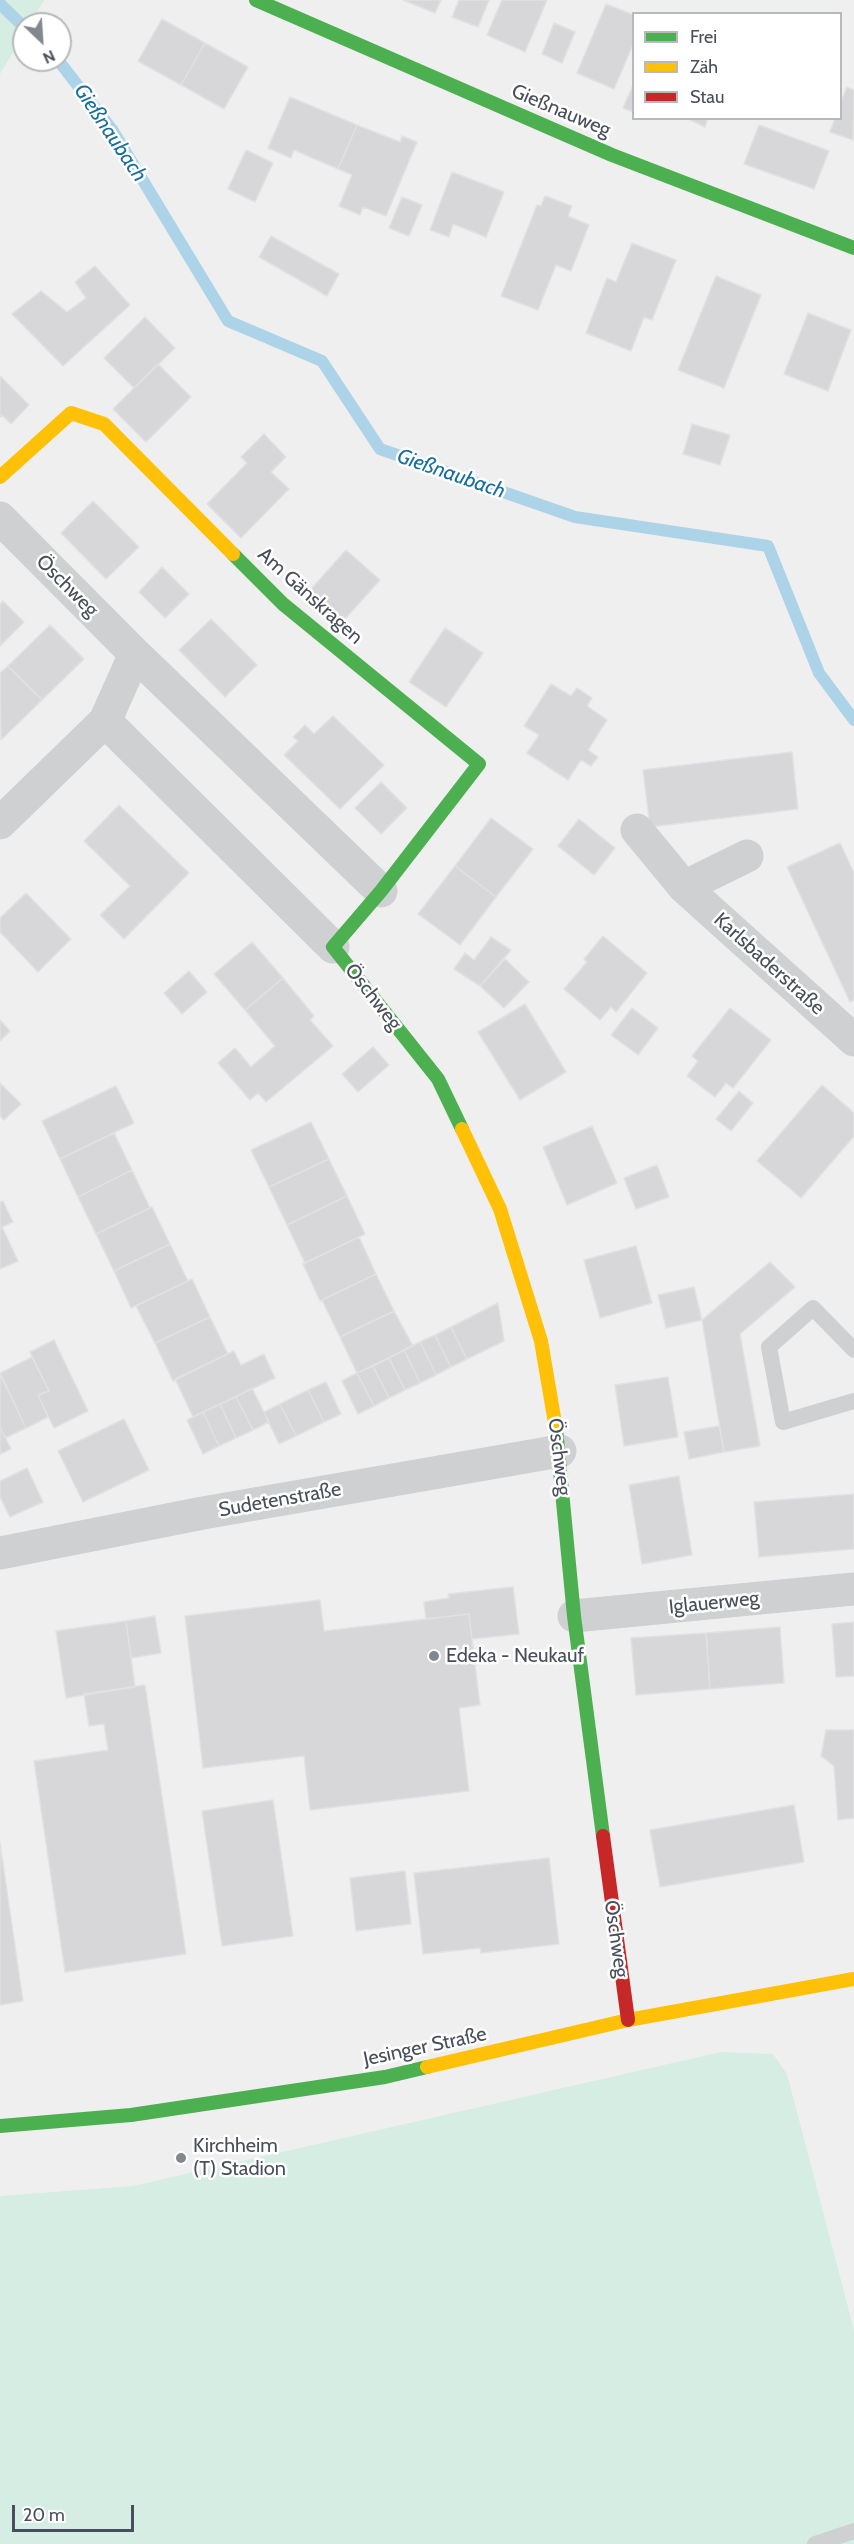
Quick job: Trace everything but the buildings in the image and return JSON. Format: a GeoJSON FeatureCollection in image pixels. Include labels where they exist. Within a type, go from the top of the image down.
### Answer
{"type":"FeatureCollection","features":[{"type":"Feature","properties":{"kind":"street","name":"Gießnauweg"},"geometry":{"type":"LineString","coordinates":[[256,0],[612,155],[854,249]]}},
{"type":"Feature","properties":{"kind":"street","name":"Am Gänskragen"},"geometry":{"type":"LineString","coordinates":[[0,477],[71,413],[104,424],[283,604],[479,764],[381,891]]}},
{"type":"Feature","properties":{"kind":"street","name":"Öschweg"},"geometry":{"type":"LineString","coordinates":[[0,518],[135,654],[381,891],[333,947]]}},
{"type":"Feature","properties":{"kind":"street"},"geometry":{"type":"LineString","coordinates":[[0,823],[105,721],[135,654]]}},
{"type":"Feature","properties":{"kind":"street","name":"Öschweg"},"geometry":{"type":"LineString","coordinates":[[105,721],[333,947],[438,1079],[500,1209],[541,1341],[560,1451],[574,1616],[628,2020]]}},
{"type":"Feature","properties":{"kind":"street","name":"Karlsbaderstraße"},"geometry":{"type":"LineString","coordinates":[[637,830],[684,887],[854,1040]]}},
{"type":"Feature","properties":{"kind":"street"},"geometry":{"type":"LineString","coordinates":[[684,887],[747,856]]}},
{"type":"Feature","properties":{"kind":"street","name":"Sudetenstraße"},"geometry":{"type":"LineString","coordinates":[[0,1553],[203,1513],[560,1451]]}},
{"type":"Feature","properties":{"kind":"street","name":"Iglauerweg"},"geometry":{"type":"LineString","coordinates":[[574,1616],[854,1589]]}},
{"type":"Feature","properties":{"kind":"street","name":"Jesinger Straße"},"geometry":{"type":"LineString","coordinates":[[0,2126],[130,2115],[385,2077],[628,2020],[853,1983]]}},
{"type":"Feature","properties":{"kind":"lane"},"geometry":{"type":"LineString","coordinates":[[854,1350],[813,1308],[769,1347],[783,1422],[854,1401]]}},
{"type":"Feature","properties":{"kind":"lane"},"geometry":{"type":"LineString","coordinates":[[815,2544],[854,2531]]}},
{"type":"Feature","properties":{"kind":"green space"},"geometry":{"type":"Polygon","coordinates":[[[0,0],[44,0],[37,12],[12,12],[12,54],[0,74],[0,0]]]}},
{"type":"Feature","properties":{"kind":"green space"},"geometry":{"type":"Polygon","coordinates":[[[721,2052],[773,2054],[787,2074],[854,2330],[854,2544],[0,2544],[0,2196],[133,2186],[721,2052]]]}},
{"type":"Feature","properties":{"kind":"waterway","name":"Gießnaubach"},"geometry":{"type":"LineString","coordinates":[[0,4],[12,16]]}},
{"type":"Feature","properties":{"kind":"waterway","name":"Gießnaubach"},"geometry":{"type":"LineString","coordinates":[[67,72],[113,131],[228,321],[322,361],[380,449],[575,517],[768,546],[819,673],[854,720]]}},
{"type":"Feature","properties":{"kind":"traffic: fast"},"geometry":{"type":"LineString","coordinates":[[256,0],[612,155],[854,248]]}},
{"type":"Feature","properties":{"kind":"traffic: fast"},"geometry":{"type":"LineString","coordinates":[[233,554],[283,604],[479,764],[381,891],[333,947],[438,1079],[462,1129]]}},
{"type":"Feature","properties":{"kind":"traffic: fast"},"geometry":{"type":"LineString","coordinates":[[556,1429],[574,1616],[603,1836]]}},
{"type":"Feature","properties":{"kind":"traffic: fast"},"geometry":{"type":"LineString","coordinates":[[0,2126],[131,2115],[385,2077],[427,2067]]}},
{"type":"Feature","properties":{"kind":"traffic: slow"},"geometry":{"type":"LineString","coordinates":[[0,477],[71,413],[104,424],[233,554]]}},
{"type":"Feature","properties":{"kind":"traffic: slow"},"geometry":{"type":"LineString","coordinates":[[462,1129],[500,1209],[541,1341],[556,1429]]}},
{"type":"Feature","properties":{"kind":"traffic: slow"},"geometry":{"type":"LineString","coordinates":[[427,2067],[628,2020],[854,1979]]}},
{"type":"Feature","properties":{"kind":"traffic: jam"},"geometry":{"type":"LineString","coordinates":[[603,1836],[628,2020]]}},
{"type":"Feature","properties":{"kind":"place","name":"Edeka - Neukauf"},"geometry":{"type":"Point","coordinates":[434,1656]}},
{"type":"Feature","properties":{"kind":"place","name":"Kirchheim (T) Stadion"},"geometry":{"type":"Point","coordinates":[181,2158]}}]}
